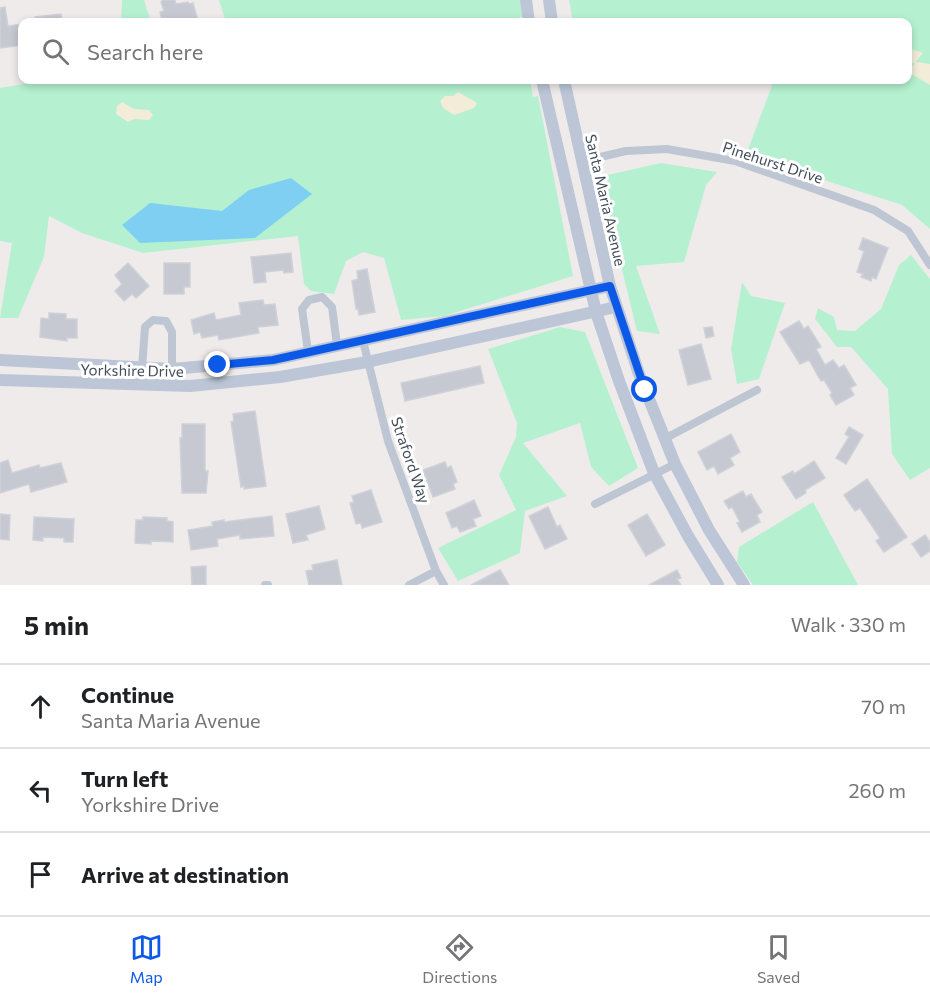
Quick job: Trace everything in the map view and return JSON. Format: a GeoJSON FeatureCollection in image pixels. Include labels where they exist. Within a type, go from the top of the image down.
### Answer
{"type":"FeatureCollection","features":[{"type":"Feature","properties":{"kind":"street"},"geometry":{"type":"LineString","coordinates":[[526,0],[528,18]]}},
{"type":"Feature","properties":{"kind":"street"},"geometry":{"type":"LineString","coordinates":[[549,0],[551,18]]}},
{"type":"Feature","properties":{"kind":"street"},"geometry":{"type":"LineString","coordinates":[[543,84],[590,290],[618,381],[654,473],[718,585]]}},
{"type":"Feature","properties":{"kind":"street","name":"Santa Maria Avenue"},"geometry":{"type":"LineString","coordinates":[[565,84],[616,307],[675,464],[709,530],[744,585]]}},
{"type":"Feature","properties":{"kind":"street"},"geometry":{"type":"LineString","coordinates":[[553,128],[574,124]]}},
{"type":"Feature","properties":{"kind":"street","name":"Pinehurst Drive"},"geometry":{"type":"LineString","coordinates":[[583,161],[626,151],[667,149],[735,161],[874,210],[908,231],[930,265]]}},
{"type":"Feature","properties":{"kind":"street","name":"Yorkshire Drive"},"geometry":{"type":"LineString","coordinates":[[4,361],[172,369],[273,360],[610,286]]}},
{"type":"Feature","properties":{"kind":"street"},"geometry":{"type":"LineString","coordinates":[[308,351],[302,309],[309,300],[322,297],[332,307],[337,345]]}},
{"type":"Feature","properties":{"kind":"street","name":"Yorkshire Drive"},"geometry":{"type":"LineString","coordinates":[[4,381],[190,386],[280,377],[367,362],[616,307]]}},
{"type":"Feature","properties":{"kind":"street"},"geometry":{"type":"LineString","coordinates":[[142,368],[145,327],[153,320],[166,321],[172,332],[172,369]]}},
{"type":"Feature","properties":{"kind":"street","name":"Straford Way"},"geometry":{"type":"LineString","coordinates":[[363,341],[388,441],[436,571],[444,585]]}},
{"type":"Feature","properties":{"kind":"street"},"geometry":{"type":"LineString","coordinates":[[4,361],[4,381]]}},
{"type":"Feature","properties":{"kind":"street"},"geometry":{"type":"LineString","coordinates":[[664,439],[757,390]]}},
{"type":"Feature","properties":{"kind":"street"},"geometry":{"type":"LineString","coordinates":[[595,504],[675,464]]}},
{"type":"Feature","properties":{"kind":"street"},"geometry":{"type":"LineString","coordinates":[[409,585],[436,571]]}},
{"type":"Feature","properties":{"kind":"green space"},"geometry":{"type":"Polygon","coordinates":[[[122,0],[144,0],[150,18],[121,18],[122,0]]]}},
{"type":"Feature","properties":{"kind":"green space"},"geometry":{"type":"Polygon","coordinates":[[[219,0],[523,0],[526,14],[519,18],[225,18],[219,0]]]}},
{"type":"Feature","properties":{"kind":"green space"},"geometry":{"type":"Polygon","coordinates":[[[569,0],[930,0],[930,229],[902,205],[746,155],[773,84],[912,84],[912,18],[572,18],[569,0]]]}},
{"type":"Feature","properties":{"kind":"green space"},"geometry":{"type":"Polygon","coordinates":[[[23,84],[531,84],[533,97],[538,96],[573,276],[444,316],[401,320],[384,258],[363,252],[346,261],[334,294],[311,291],[304,284],[298,236],[143,253],[82,233],[49,216],[44,257],[18,318],[0,318],[12,243],[0,241],[0,88],[23,84]]]}},
{"type":"Feature","properties":{"kind":"green space"},"geometry":{"type":"Polygon","coordinates":[[[661,163],[717,172],[706,185],[684,262],[636,266],[660,334],[637,331],[607,208],[603,176],[661,163]]]}},
{"type":"Feature","properties":{"kind":"green space"},"geometry":{"type":"Polygon","coordinates":[[[911,255],[930,279],[930,468],[910,480],[892,454],[888,389],[851,347],[837,347],[815,319],[818,308],[834,317],[837,330],[855,331],[881,309],[899,265],[911,255]]]}},
{"type":"Feature","properties":{"kind":"green space"},"geometry":{"type":"Polygon","coordinates":[[[742,282],[751,296],[785,303],[759,379],[737,384],[731,349],[742,282]]]}},
{"type":"Feature","properties":{"kind":"green space"},"geometry":{"type":"Polygon","coordinates":[[[560,327],[585,332],[638,468],[609,486],[591,467],[580,423],[523,443],[567,496],[525,511],[520,553],[458,581],[438,548],[516,510],[499,475],[516,437],[517,423],[488,349],[560,327]]]}},
{"type":"Feature","properties":{"kind":"green space"},"geometry":{"type":"Polygon","coordinates":[[[813,502],[858,585],[753,585],[737,562],[739,547],[813,502]]]}},
{"type":"Feature","properties":{"kind":"sand"},"geometry":{"type":"Polygon","coordinates":[[[912,49],[923,53],[916,62],[930,64],[930,85],[912,74],[912,67],[915,63],[912,63],[912,49]]]}},
{"type":"Feature","properties":{"kind":"sand"},"geometry":{"type":"Polygon","coordinates":[[[458,92],[477,103],[474,108],[454,115],[443,108],[440,101],[445,96],[453,96],[458,92]]]}},
{"type":"Feature","properties":{"kind":"sand"},"geometry":{"type":"Polygon","coordinates":[[[122,102],[134,109],[149,110],[153,115],[149,120],[134,119],[128,122],[116,114],[117,106],[122,102]]]}},
{"type":"Feature","properties":{"kind":"water"},"geometry":{"type":"Polygon","coordinates":[[[291,178],[312,194],[255,238],[140,243],[122,225],[150,203],[222,211],[249,190],[291,178]]]}},
{"type":"Feature","properties":{"kind":"building"},"geometry":{"type":"Polygon","coordinates":[[[175,0],[176,4],[193,3],[197,18],[162,18],[160,12],[164,11],[161,2],[175,0]]]}},
{"type":"Feature","properties":{"kind":"building"},"geometry":{"type":"Polygon","coordinates":[[[5,7],[8,26],[18,25],[18,46],[0,48],[0,8],[5,7]]]}},
{"type":"Feature","properties":{"kind":"building"},"geometry":{"type":"Polygon","coordinates":[[[61,14],[62,18],[35,18],[61,14]]]}},
{"type":"Feature","properties":{"kind":"building"},"geometry":{"type":"Polygon","coordinates":[[[863,238],[888,248],[876,279],[872,277],[871,281],[861,277],[863,274],[857,272],[864,251],[859,249],[863,238]]]}},
{"type":"Feature","properties":{"kind":"building"},"geometry":{"type":"Polygon","coordinates":[[[291,253],[293,272],[284,273],[283,270],[265,272],[266,282],[254,283],[251,257],[291,253]]]}},
{"type":"Feature","properties":{"kind":"building"},"geometry":{"type":"Polygon","coordinates":[[[128,263],[149,286],[136,298],[132,294],[124,301],[115,291],[122,284],[115,275],[128,263]]]}},
{"type":"Feature","properties":{"kind":"building"},"geometry":{"type":"Polygon","coordinates":[[[164,263],[190,263],[190,287],[184,287],[184,294],[164,294],[164,263]]]}},
{"type":"Feature","properties":{"kind":"building"},"geometry":{"type":"Polygon","coordinates":[[[367,269],[375,312],[359,315],[352,281],[358,279],[357,271],[367,269]]]}},
{"type":"Feature","properties":{"kind":"building"},"geometry":{"type":"Polygon","coordinates":[[[263,300],[264,305],[275,304],[278,325],[258,327],[259,333],[219,340],[218,335],[202,338],[200,332],[194,334],[191,320],[214,313],[216,320],[241,315],[239,303],[263,300]]]}},
{"type":"Feature","properties":{"kind":"building"},"geometry":{"type":"Polygon","coordinates":[[[49,313],[66,314],[66,319],[77,319],[77,338],[67,338],[67,341],[40,337],[41,318],[49,319],[49,313]]]}},
{"type":"Feature","properties":{"kind":"building"},"geometry":{"type":"Polygon","coordinates":[[[799,321],[804,329],[808,326],[821,347],[816,349],[825,365],[833,360],[839,368],[844,365],[856,385],[850,388],[854,395],[836,405],[830,395],[832,393],[824,380],[821,381],[809,360],[800,364],[780,332],[799,321]]]}},
{"type":"Feature","properties":{"kind":"building"},"geometry":{"type":"Polygon","coordinates":[[[712,327],[714,336],[706,338],[704,328],[712,327]]]}},
{"type":"Feature","properties":{"kind":"building"},"geometry":{"type":"Polygon","coordinates":[[[701,344],[711,379],[688,385],[679,350],[701,344]]]}},
{"type":"Feature","properties":{"kind":"building"},"geometry":{"type":"Polygon","coordinates":[[[480,366],[484,383],[405,401],[401,383],[480,366]]]}},
{"type":"Feature","properties":{"kind":"building"},"geometry":{"type":"Polygon","coordinates":[[[255,411],[266,486],[244,489],[244,486],[241,487],[231,422],[234,421],[233,414],[255,411]]]}},
{"type":"Feature","properties":{"kind":"building"},"geometry":{"type":"Polygon","coordinates":[[[182,424],[205,424],[205,471],[208,471],[206,493],[182,493],[180,438],[182,438],[182,424]]]}},
{"type":"Feature","properties":{"kind":"building"},"geometry":{"type":"Polygon","coordinates":[[[849,427],[863,435],[846,464],[836,458],[849,437],[845,434],[849,427]]]}},
{"type":"Feature","properties":{"kind":"building"},"geometry":{"type":"Polygon","coordinates":[[[731,434],[740,452],[730,458],[734,465],[718,474],[714,466],[707,470],[698,452],[731,434]]]}},
{"type":"Feature","properties":{"kind":"building"},"geometry":{"type":"Polygon","coordinates":[[[8,460],[12,473],[39,465],[40,468],[61,463],[67,482],[31,492],[29,484],[0,493],[0,463],[8,460]]]}},
{"type":"Feature","properties":{"kind":"building"},"geometry":{"type":"Polygon","coordinates":[[[814,461],[825,478],[805,490],[806,493],[796,499],[782,477],[793,471],[794,474],[814,461]]]}},
{"type":"Feature","properties":{"kind":"building"},"geometry":{"type":"Polygon","coordinates":[[[445,462],[447,468],[451,466],[457,482],[453,484],[455,489],[433,497],[423,470],[445,462]]]}},
{"type":"Feature","properties":{"kind":"building"},"geometry":{"type":"Polygon","coordinates":[[[867,479],[907,537],[884,552],[876,541],[880,538],[860,508],[855,511],[844,495],[867,479]]]}},
{"type":"Feature","properties":{"kind":"building"},"geometry":{"type":"Polygon","coordinates":[[[371,490],[382,522],[362,528],[361,523],[356,524],[350,503],[354,502],[352,496],[371,490]]]}},
{"type":"Feature","properties":{"kind":"building"},"geometry":{"type":"Polygon","coordinates":[[[743,491],[746,497],[751,494],[762,512],[757,515],[760,522],[742,532],[737,523],[740,522],[732,507],[729,509],[724,501],[743,491]]]}},
{"type":"Feature","properties":{"kind":"building"},"geometry":{"type":"Polygon","coordinates":[[[474,500],[481,516],[473,519],[476,526],[460,532],[457,526],[452,528],[446,513],[474,500]]]}},
{"type":"Feature","properties":{"kind":"building"},"geometry":{"type":"Polygon","coordinates":[[[319,506],[325,529],[306,535],[308,540],[293,543],[286,514],[319,506]]]}},
{"type":"Feature","properties":{"kind":"building"},"geometry":{"type":"Polygon","coordinates":[[[548,507],[557,527],[560,525],[567,539],[545,549],[529,516],[548,507]]]}},
{"type":"Feature","properties":{"kind":"building"},"geometry":{"type":"Polygon","coordinates":[[[0,514],[10,515],[9,540],[0,539],[0,514]]]}},
{"type":"Feature","properties":{"kind":"building"},"geometry":{"type":"Polygon","coordinates":[[[647,514],[665,545],[646,556],[628,525],[647,514]]]}},
{"type":"Feature","properties":{"kind":"building"},"geometry":{"type":"Polygon","coordinates":[[[272,516],[274,536],[240,539],[240,535],[217,539],[218,546],[191,550],[188,530],[213,526],[212,522],[224,520],[224,522],[272,516]]]}},
{"type":"Feature","properties":{"kind":"building"},"geometry":{"type":"Polygon","coordinates":[[[34,517],[74,519],[73,542],[64,542],[64,538],[43,537],[43,541],[33,540],[34,517]]]}},
{"type":"Feature","properties":{"kind":"building"},"geometry":{"type":"Polygon","coordinates":[[[143,517],[167,518],[167,521],[173,522],[173,542],[135,543],[136,520],[143,520],[143,517]]]}},
{"type":"Feature","properties":{"kind":"building"},"geometry":{"type":"Polygon","coordinates":[[[925,535],[930,542],[930,551],[921,557],[912,544],[925,535]]]}},
{"type":"Feature","properties":{"kind":"building"},"geometry":{"type":"Polygon","coordinates":[[[337,560],[342,585],[309,585],[306,571],[313,570],[312,565],[337,560]]]}},
{"type":"Feature","properties":{"kind":"building"},"geometry":{"type":"Polygon","coordinates":[[[206,566],[206,585],[192,585],[191,567],[206,566]]]}},
{"type":"Feature","properties":{"kind":"building"},"geometry":{"type":"Polygon","coordinates":[[[500,570],[509,585],[471,585],[500,570]]]}},
{"type":"Feature","properties":{"kind":"building"},"geometry":{"type":"Polygon","coordinates":[[[677,570],[681,578],[677,579],[681,585],[649,585],[677,570]]]}},
{"type":"Feature","properties":{"kind":"route"},"geometry":{"type":"LineString","coordinates":[[218,365],[273,360],[610,286],[645,390]]}}]}
